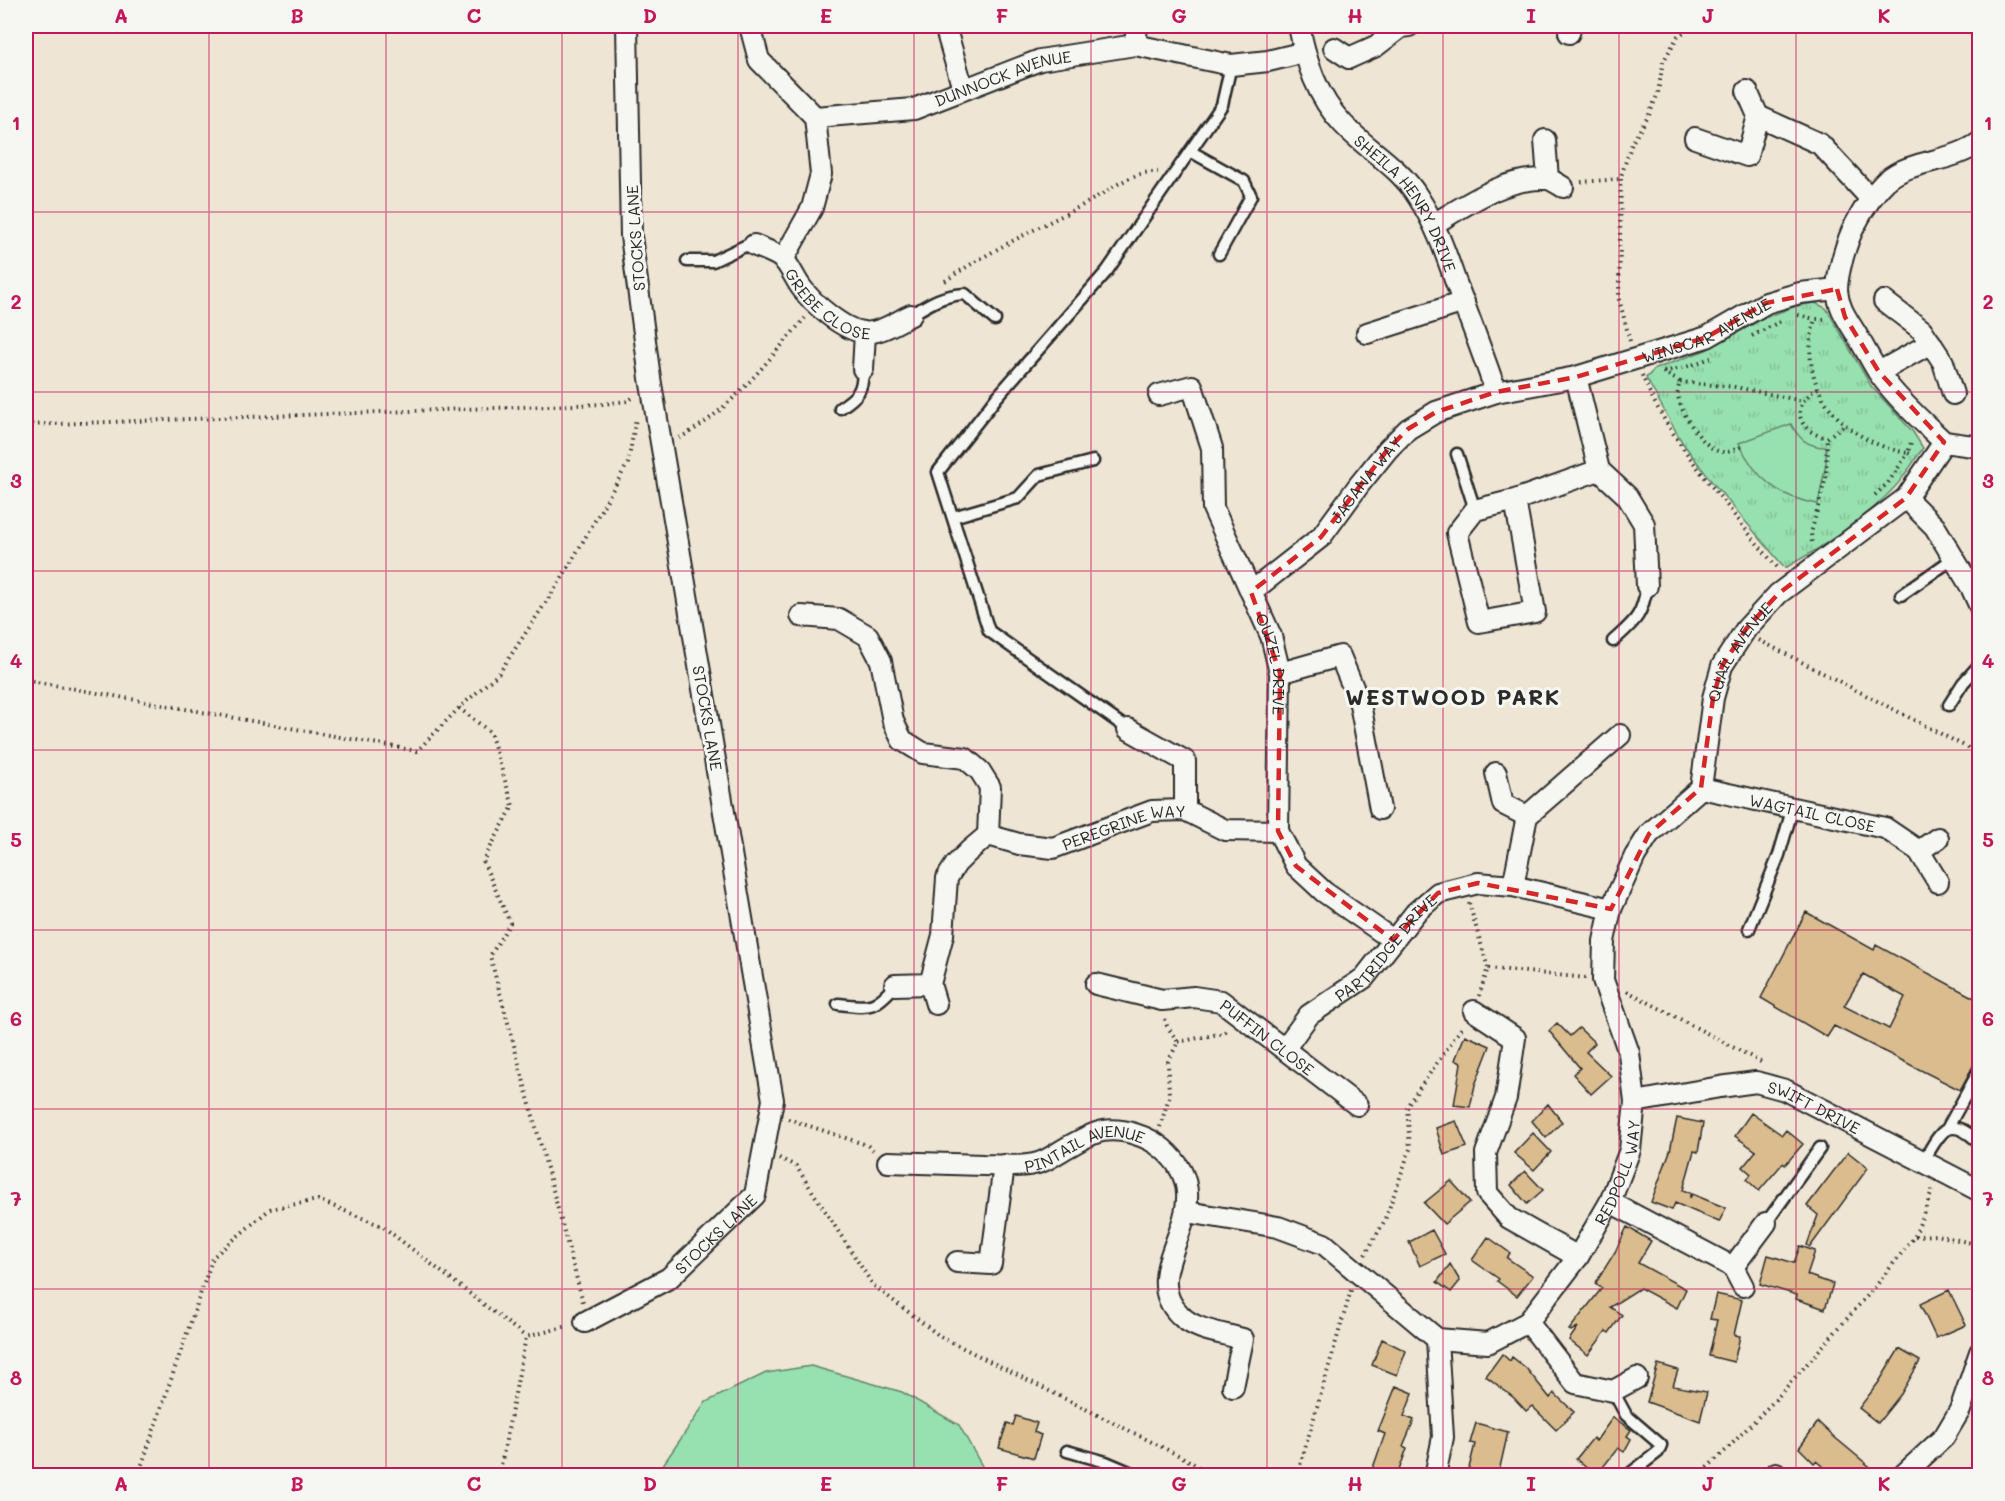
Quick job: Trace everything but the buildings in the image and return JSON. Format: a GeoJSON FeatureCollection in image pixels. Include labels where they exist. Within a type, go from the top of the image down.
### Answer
{"type":"FeatureCollection","features":[{"type":"Feature","properties":{"kind":"street","name":"STOCKS LANE"},"geometry":{"type":"LineString","coordinates":[[585,1322],[669,1278],[755,1195],[773,1100],[650,378],[631,236],[627,26]]}},
{"type":"Feature","properties":{"kind":"street"},"geometry":{"type":"LineString","coordinates":[[750,26],[759,60],[814,117],[821,174],[812,208],[783,260]]}},
{"type":"Feature","properties":{"kind":"street"},"geometry":{"type":"LineString","coordinates":[[945,26],[963,89]]}},
{"type":"Feature","properties":{"kind":"street"},"geometry":{"type":"LineString","coordinates":[[1135,45],[1137,26]]}},
{"type":"Feature","properties":{"kind":"street","name":"SHEILA HENRY DRIVE"},"geometry":{"type":"LineString","coordinates":[[1299,26],[1314,81],[1326,103],[1342,124],[1402,176],[1417,194],[1434,224],[1496,392]]}},
{"type":"Feature","properties":{"kind":"street"},"geometry":{"type":"LineString","coordinates":[[1344,61],[1376,46],[1401,27],[1409,26]]}},
{"type":"Feature","properties":{"kind":"street","name":"DUNNOCK AVENUE"},"geometry":{"type":"LineString","coordinates":[[814,117],[914,109],[1040,60],[1135,45],[1231,65],[1268,61],[1305,52]]}},
{"type":"Feature","properties":{"kind":"street"},"geometry":{"type":"LineString","coordinates":[[1695,138],[1747,156],[1758,116],[1747,91]]}},
{"type":"Feature","properties":{"kind":"street"},"geometry":{"type":"LineString","coordinates":[[1758,116],[1820,144],[1870,198]]}},
{"type":"Feature","properties":{"kind":"street"},"geometry":{"type":"LineString","coordinates":[[1434,224],[1480,195],[1518,183],[1555,183],[1545,140]]}},
{"type":"Feature","properties":{"kind":"street"},"geometry":{"type":"LineString","coordinates":[[1980,142],[1972,148],[1943,160],[1906,169],[1888,179],[1870,198],[1847,240],[1837,289],[1839,304],[1845,317],[1878,372],[1917,416],[1944,442],[1980,447]]}},
{"type":"Feature","properties":{"kind":"street","name":"GREBE CLOSE"},"geometry":{"type":"LineString","coordinates":[[754,245],[783,260],[802,288],[817,304],[844,324],[865,333],[911,315]]}},
{"type":"Feature","properties":{"kind":"street","name":"WINSCAR AVENUE"},"geometry":{"type":"LineString","coordinates":[[1496,392],[1640,366],[1707,337],[1766,303],[1800,293],[1837,289]]}},
{"type":"Feature","properties":{"kind":"street"},"geometry":{"type":"LineString","coordinates":[[1884,301],[1922,330],[1943,362],[1953,394]]}},
{"type":"Feature","properties":{"kind":"street"},"geometry":{"type":"LineString","coordinates":[[1367,333],[1464,302]]}},
{"type":"Feature","properties":{"kind":"street"},"geometry":{"type":"LineString","coordinates":[[863,369],[865,333]]}},
{"type":"Feature","properties":{"kind":"street"},"geometry":{"type":"LineString","coordinates":[[1878,372],[1931,343]]}},
{"type":"Feature","properties":{"kind":"street"},"geometry":{"type":"LineString","coordinates":[[1576,377],[1599,470],[1627,496],[1644,524],[1647,586]]}},
{"type":"Feature","properties":{"kind":"street","name":"OUZEL DRIVE"},"geometry":{"type":"LineString","coordinates":[[1159,395],[1192,386],[1212,448],[1213,508],[1270,636],[1280,673],[1278,831],[1296,866],[1324,892],[1393,940]]}},
{"type":"Feature","properties":{"kind":"street","name":"JACANA WAY"},"geometry":{"type":"LineString","coordinates":[[1251,592],[1321,537],[1359,485],[1408,429],[1436,412],[1496,392]]}},
{"type":"Feature","properties":{"kind":"street","name":"QUAIL AVENUE"},"geometry":{"type":"LineString","coordinates":[[1701,788],[1713,698],[1722,666],[1744,633],[1778,594],[1906,498],[1944,442]]}},
{"type":"Feature","properties":{"kind":"street"},"geometry":{"type":"LineString","coordinates":[[1515,500],[1535,612],[1479,622],[1457,533],[1475,510],[1515,500],[1599,470]]}},
{"type":"Feature","properties":{"kind":"street"},"geometry":{"type":"LineString","coordinates":[[1906,498],[1935,526],[1971,587],[1980,607]]}},
{"type":"Feature","properties":{"kind":"street"},"geometry":{"type":"LineString","coordinates":[[801,616],[839,619],[868,636],[881,662],[893,721],[902,740],[923,753],[965,758],[980,771],[990,787],[988,835],[956,864],[947,878],[943,935],[930,984],[936,1004]]}},
{"type":"Feature","properties":{"kind":"street"},"geometry":{"type":"LineString","coordinates":[[1280,673],[1340,656],[1360,704],[1380,809]]}},
{"type":"Feature","properties":{"kind":"street"},"geometry":{"type":"LineString","coordinates":[[1128,729],[1185,761],[1185,810]]}},
{"type":"Feature","properties":{"kind":"street"},"geometry":{"type":"LineString","coordinates":[[1513,886],[1527,816],[1620,735]]}},
{"type":"Feature","properties":{"kind":"street"},"geometry":{"type":"LineString","coordinates":[[1496,773],[1503,804],[1527,816]]}},
{"type":"Feature","properties":{"kind":"street"},"geometry":{"type":"LineString","coordinates":[[1611,909],[1635,856],[1649,834],[1701,788]]}},
{"type":"Feature","properties":{"kind":"street","name":"WAGTAIL CLOSE"},"geometry":{"type":"LineString","coordinates":[[1701,788],[1885,828],[1919,851],[1938,882]]}},
{"type":"Feature","properties":{"kind":"street","name":"PEREGRINE WAY"},"geometry":{"type":"LineString","coordinates":[[988,835],[1019,844],[1053,848],[1152,811],[1185,810],[1225,830],[1278,831]]}},
{"type":"Feature","properties":{"kind":"street"},"geometry":{"type":"LineString","coordinates":[[1919,851],[1938,838]]}},
{"type":"Feature","properties":{"kind":"street","name":"PARTRIDGE DRIVE"},"geometry":{"type":"LineString","coordinates":[[1285,1048],[1309,1015],[1364,978],[1416,912],[1438,894],[1478,883],[1513,886],[1611,909]]}},
{"type":"Feature","properties":{"kind":"street","name":"REDPOLL WAY"},"geometry":{"type":"LineString","coordinates":[[1437,1339],[1488,1343],[1528,1322],[1578,1257],[1610,1202],[1630,1150],[1635,1102],[1629,1053],[1603,980],[1604,941],[1611,909]]}},
{"type":"Feature","properties":{"kind":"street"},"geometry":{"type":"LineString","coordinates":[[895,985],[930,984]]}},
{"type":"Feature","properties":{"kind":"street","name":"PUFFIN CLOSE"},"geometry":{"type":"LineString","coordinates":[[1096,984],[1162,1000],[1194,998],[1221,1001],[1357,1105]]}},
{"type":"Feature","properties":{"kind":"street"},"geometry":{"type":"LineString","coordinates":[[1474,1011],[1515,1038],[1506,1098],[1486,1154],[1487,1193],[1509,1218],[1578,1257]]}},
{"type":"Feature","properties":{"kind":"street","name":"SWIFT DRIVE"},"geometry":{"type":"LineString","coordinates":[[1635,1102],[1756,1083],[1785,1090],[1980,1191]]}},
{"type":"Feature","properties":{"kind":"street","name":"PINTAIL AVENUE"},"geometry":{"type":"LineString","coordinates":[[888,1162],[1004,1165],[1038,1163],[1103,1131],[1131,1133],[1155,1143],[1176,1160],[1186,1183],[1187,1212]]}},
{"type":"Feature","properties":{"kind":"street","name":"PINTAIL AVENUE"},"geometry":{"type":"LineString","coordinates":[[957,1262],[991,1264],[1004,1165]]}},
{"type":"Feature","properties":{"kind":"street"},"geometry":{"type":"LineString","coordinates":[[1610,1202],[1732,1267],[1743,1286]]}},
{"type":"Feature","properties":{"kind":"street"},"geometry":{"type":"LineString","coordinates":[[1233,1387],[1243,1339],[1198,1327],[1180,1316],[1167,1295],[1166,1272],[1187,1212],[1278,1227],[1324,1244],[1437,1339],[1443,1437],[1435,1476]]}},
{"type":"Feature","properties":{"kind":"street"},"geometry":{"type":"LineString","coordinates":[[1732,1267],[1766,1223]]}},
{"type":"Feature","properties":{"kind":"street"},"geometry":{"type":"LineString","coordinates":[[1528,1322],[1575,1383],[1613,1390],[1637,1378]]}},
{"type":"Feature","properties":{"kind":"street"},"geometry":{"type":"LineString","coordinates":[[1902,1476],[1944,1437],[1960,1410],[1980,1352]]}},
{"type":"Feature","properties":{"kind":"lane"},"geometry":{"type":"LineString","coordinates":[[1128,729],[989,631],[938,472],[997,397],[1107,271],[1222,105],[1231,65]]}},
{"type":"Feature","properties":{"kind":"lane"},"geometry":{"type":"LineString","coordinates":[[1190,151],[1244,181],[1251,196],[1219,254]]}},
{"type":"Feature","properties":{"kind":"lane"},"geometry":{"type":"LineString","coordinates":[[687,261],[713,261],[747,245],[754,245]]}},
{"type":"Feature","properties":{"kind":"lane"},"geometry":{"type":"LineString","coordinates":[[911,315],[950,295],[964,294],[995,320]]}},
{"type":"Feature","properties":{"kind":"lane"},"geometry":{"type":"LineString","coordinates":[[840,408],[858,394],[862,384],[863,369]]}},
{"type":"Feature","properties":{"kind":"lane"},"geometry":{"type":"LineString","coordinates":[[1457,454],[1475,510]]}},
{"type":"Feature","properties":{"kind":"lane"},"geometry":{"type":"LineString","coordinates":[[953,517],[1018,498],[1039,475],[1093,461]]}},
{"type":"Feature","properties":{"kind":"lane"},"geometry":{"type":"LineString","coordinates":[[1901,595],[1954,558]]}},
{"type":"Feature","properties":{"kind":"lane"},"geometry":{"type":"LineString","coordinates":[[1613,641],[1638,617],[1644,605],[1647,586]]}},
{"type":"Feature","properties":{"kind":"lane"},"geometry":{"type":"LineString","coordinates":[[1949,705],[1963,683],[1980,664]]}},
{"type":"Feature","properties":{"kind":"lane"},"geometry":{"type":"LineString","coordinates":[[1749,929],[1779,855],[1793,807]]}},
{"type":"Feature","properties":{"kind":"lane"},"geometry":{"type":"LineString","coordinates":[[838,1004],[864,1006],[876,1004],[895,985]]}},
{"type":"Feature","properties":{"kind":"lane"},"geometry":{"type":"LineString","coordinates":[[1947,1129],[1980,1069]]}},
{"type":"Feature","properties":{"kind":"lane"},"geometry":{"type":"LineString","coordinates":[[1932,1166],[1942,1133],[1947,1129],[1956,1126],[1975,1138]]}},
{"type":"Feature","properties":{"kind":"lane"},"geometry":{"type":"LineString","coordinates":[[1766,1223],[1820,1148]]}},
{"type":"Feature","properties":{"kind":"lane"},"geometry":{"type":"LineString","coordinates":[[1613,1390],[1626,1415],[1661,1445],[1658,1452],[1627,1476]]}},
{"type":"Feature","properties":{"kind":"lane"},"geometry":{"type":"LineString","coordinates":[[1067,1451],[1106,1462],[1139,1476]]}},
{"type":"Feature","properties":{"kind":"path"},"geometry":{"type":"LineString","coordinates":[[1694,26],[1678,36],[1663,62],[1658,93],[1649,115],[1632,143],[1620,179],[1619,299],[1642,376],[1654,401],[1689,457],[1763,552],[1783,573]]}},
{"type":"Feature","properties":{"kind":"path"},"geometry":{"type":"LineString","coordinates":[[931,303],[931,290],[994,250],[1038,226],[1147,171],[1174,174]]}},
{"type":"Feature","properties":{"kind":"path"},"geometry":{"type":"LineString","coordinates":[[1555,183],[1620,179]]}},
{"type":"Feature","properties":{"kind":"path"},"geometry":{"type":"LineString","coordinates":[[662,452],[673,442],[693,432],[729,403],[817,304]]}},
{"type":"Feature","properties":{"kind":"path"},"geometry":{"type":"LineString","coordinates":[[1743,341],[1781,321],[1801,314],[1815,319],[1834,321],[1845,317]]}},
{"type":"Feature","properties":{"kind":"path"},"geometry":{"type":"LineString","coordinates":[[1815,319],[1810,334],[1811,356],[1818,388],[1826,403],[1845,425],[1868,440],[1908,453]]}},
{"type":"Feature","properties":{"kind":"path"},"geometry":{"type":"LineString","coordinates":[[1655,372],[1689,366],[1715,355]]}},
{"type":"Feature","properties":{"kind":"path"},"geometry":{"type":"LineString","coordinates":[[1662,372],[1680,382],[1735,387],[1803,401]]}},
{"type":"Feature","properties":{"kind":"path"},"geometry":{"type":"LineString","coordinates":[[1680,382],[1677,393],[1681,406],[1691,425],[1705,441],[1718,451],[1730,452],[1741,447]]}},
{"type":"Feature","properties":{"kind":"path"},"geometry":{"type":"LineString","coordinates":[[1818,388],[1808,394],[1799,411],[1807,429],[1827,438]]}},
{"type":"Feature","properties":{"kind":"path"},"geometry":{"type":"LineString","coordinates":[[26,425],[603,404],[628,401],[641,393],[639,405]]}},
{"type":"Feature","properties":{"kind":"path"},"geometry":{"type":"LineString","coordinates":[[26,680],[417,751],[459,708],[499,673],[562,578],[628,463],[637,416]]}},
{"type":"Feature","properties":{"kind":"path"},"geometry":{"type":"LineString","coordinates":[[1872,497],[1888,483],[1908,453],[1912,445],[1917,416]]}},
{"type":"Feature","properties":{"kind":"path"},"geometry":{"type":"LineString","coordinates":[[1827,438],[1845,425]]}},
{"type":"Feature","properties":{"kind":"path"},"geometry":{"type":"LineString","coordinates":[[1809,552],[1812,542],[1811,533],[1826,477],[1827,438]]}},
{"type":"Feature","properties":{"kind":"path"},"geometry":{"type":"LineString","coordinates":[[1812,542],[1820,536]]}},
{"type":"Feature","properties":{"kind":"path"},"geometry":{"type":"LineString","coordinates":[[1744,633],[1980,754]]}},
{"type":"Feature","properties":{"kind":"path"},"geometry":{"type":"LineString","coordinates":[[459,708],[490,732],[513,806],[483,861],[510,923],[490,956],[584,1307],[585,1322],[526,1337]]}},
{"type":"Feature","properties":{"kind":"path"},"geometry":{"type":"LineString","coordinates":[[1297,1476],[1356,1270],[1385,1220],[1410,1149],[1407,1106],[1474,1011],[1488,968],[1464,886]]}},
{"type":"Feature","properties":{"kind":"path"},"geometry":{"type":"LineString","coordinates":[[1488,968],[1603,980]]}},
{"type":"Feature","properties":{"kind":"path"},"geometry":{"type":"LineString","coordinates":[[1162,1000],[1167,1026],[1178,1042]]}},
{"type":"Feature","properties":{"kind":"path"},"geometry":{"type":"LineString","coordinates":[[1178,1042],[1224,1033],[1239,1014]]}},
{"type":"Feature","properties":{"kind":"path"},"geometry":{"type":"LineString","coordinates":[[1155,1143],[1169,1097],[1168,1062],[1178,1042]]}},
{"type":"Feature","properties":{"kind":"path"},"geometry":{"type":"LineString","coordinates":[[770,1114],[867,1145],[888,1162]]}},
{"type":"Feature","properties":{"kind":"path"},"geometry":{"type":"LineString","coordinates":[[764,1150],[796,1166],[873,1285],[941,1337],[1186,1459],[1213,1476]]}},
{"type":"Feature","properties":{"kind":"path"},"geometry":{"type":"LineString","coordinates":[[1698,1476],[1776,1399],[1875,1287],[1915,1236],[1932,1166]]}},
{"type":"Feature","properties":{"kind":"path"},"geometry":{"type":"LineString","coordinates":[[138,1476],[213,1257],[270,1209],[318,1200],[382,1226],[526,1337]]}},
{"type":"Feature","properties":{"kind":"path"},"geometry":{"type":"LineString","coordinates":[[1915,1236],[1936,1235],[1980,1245]]}},
{"type":"Feature","properties":{"kind":"path"},"geometry":{"type":"LineString","coordinates":[[499,1476],[526,1337]]}},
{"type":"Feature","properties":{"kind":"highlighted area"},"geometry":{"type":"Polygon","coordinates":[[[1837,289],[1845,317],[1879,372],[1944,442],[1919,482],[1906,498],[1778,594],[1746,629],[1722,666],[1713,698],[1701,788],[1649,834],[1611,909],[1478,883],[1438,893],[1393,940],[1296,866],[1278,831],[1280,673],[1251,592],[1321,537],[1388,449],[1408,429],[1436,412],[1496,392],[1576,377],[1707,337],[1766,303],[1837,289]]]}},
{"type":"Feature","properties":{"kind":"green space"},"geometry":{"type":"Polygon","coordinates":[[[1815,303],[1826,308],[1871,386],[1913,432],[1923,448],[1897,485],[1869,512],[1828,542],[1785,568],[1712,482],[1682,442],[1646,378],[1655,369],[1706,350],[1762,319],[1796,306],[1815,303]]]}},
{"type":"Feature","properties":{"kind":"green space"},"geometry":{"type":"Polygon","coordinates":[[[1791,424],[1805,441],[1814,446],[1826,447],[1826,464],[1818,504],[1791,497],[1770,484],[1753,466],[1739,443],[1791,424]]]}},
{"type":"Feature","properties":{"kind":"green space"},"geometry":{"type":"Polygon","coordinates":[[[811,1366],[902,1392],[959,1425],[987,1475],[656,1475],[706,1402],[766,1373],[811,1366]]]}},
{"type":"Feature","properties":{"kind":"district","name":"WESTWOOD PARK"},"geometry":{"type":"Point","coordinates":[1453,696]}}]}
